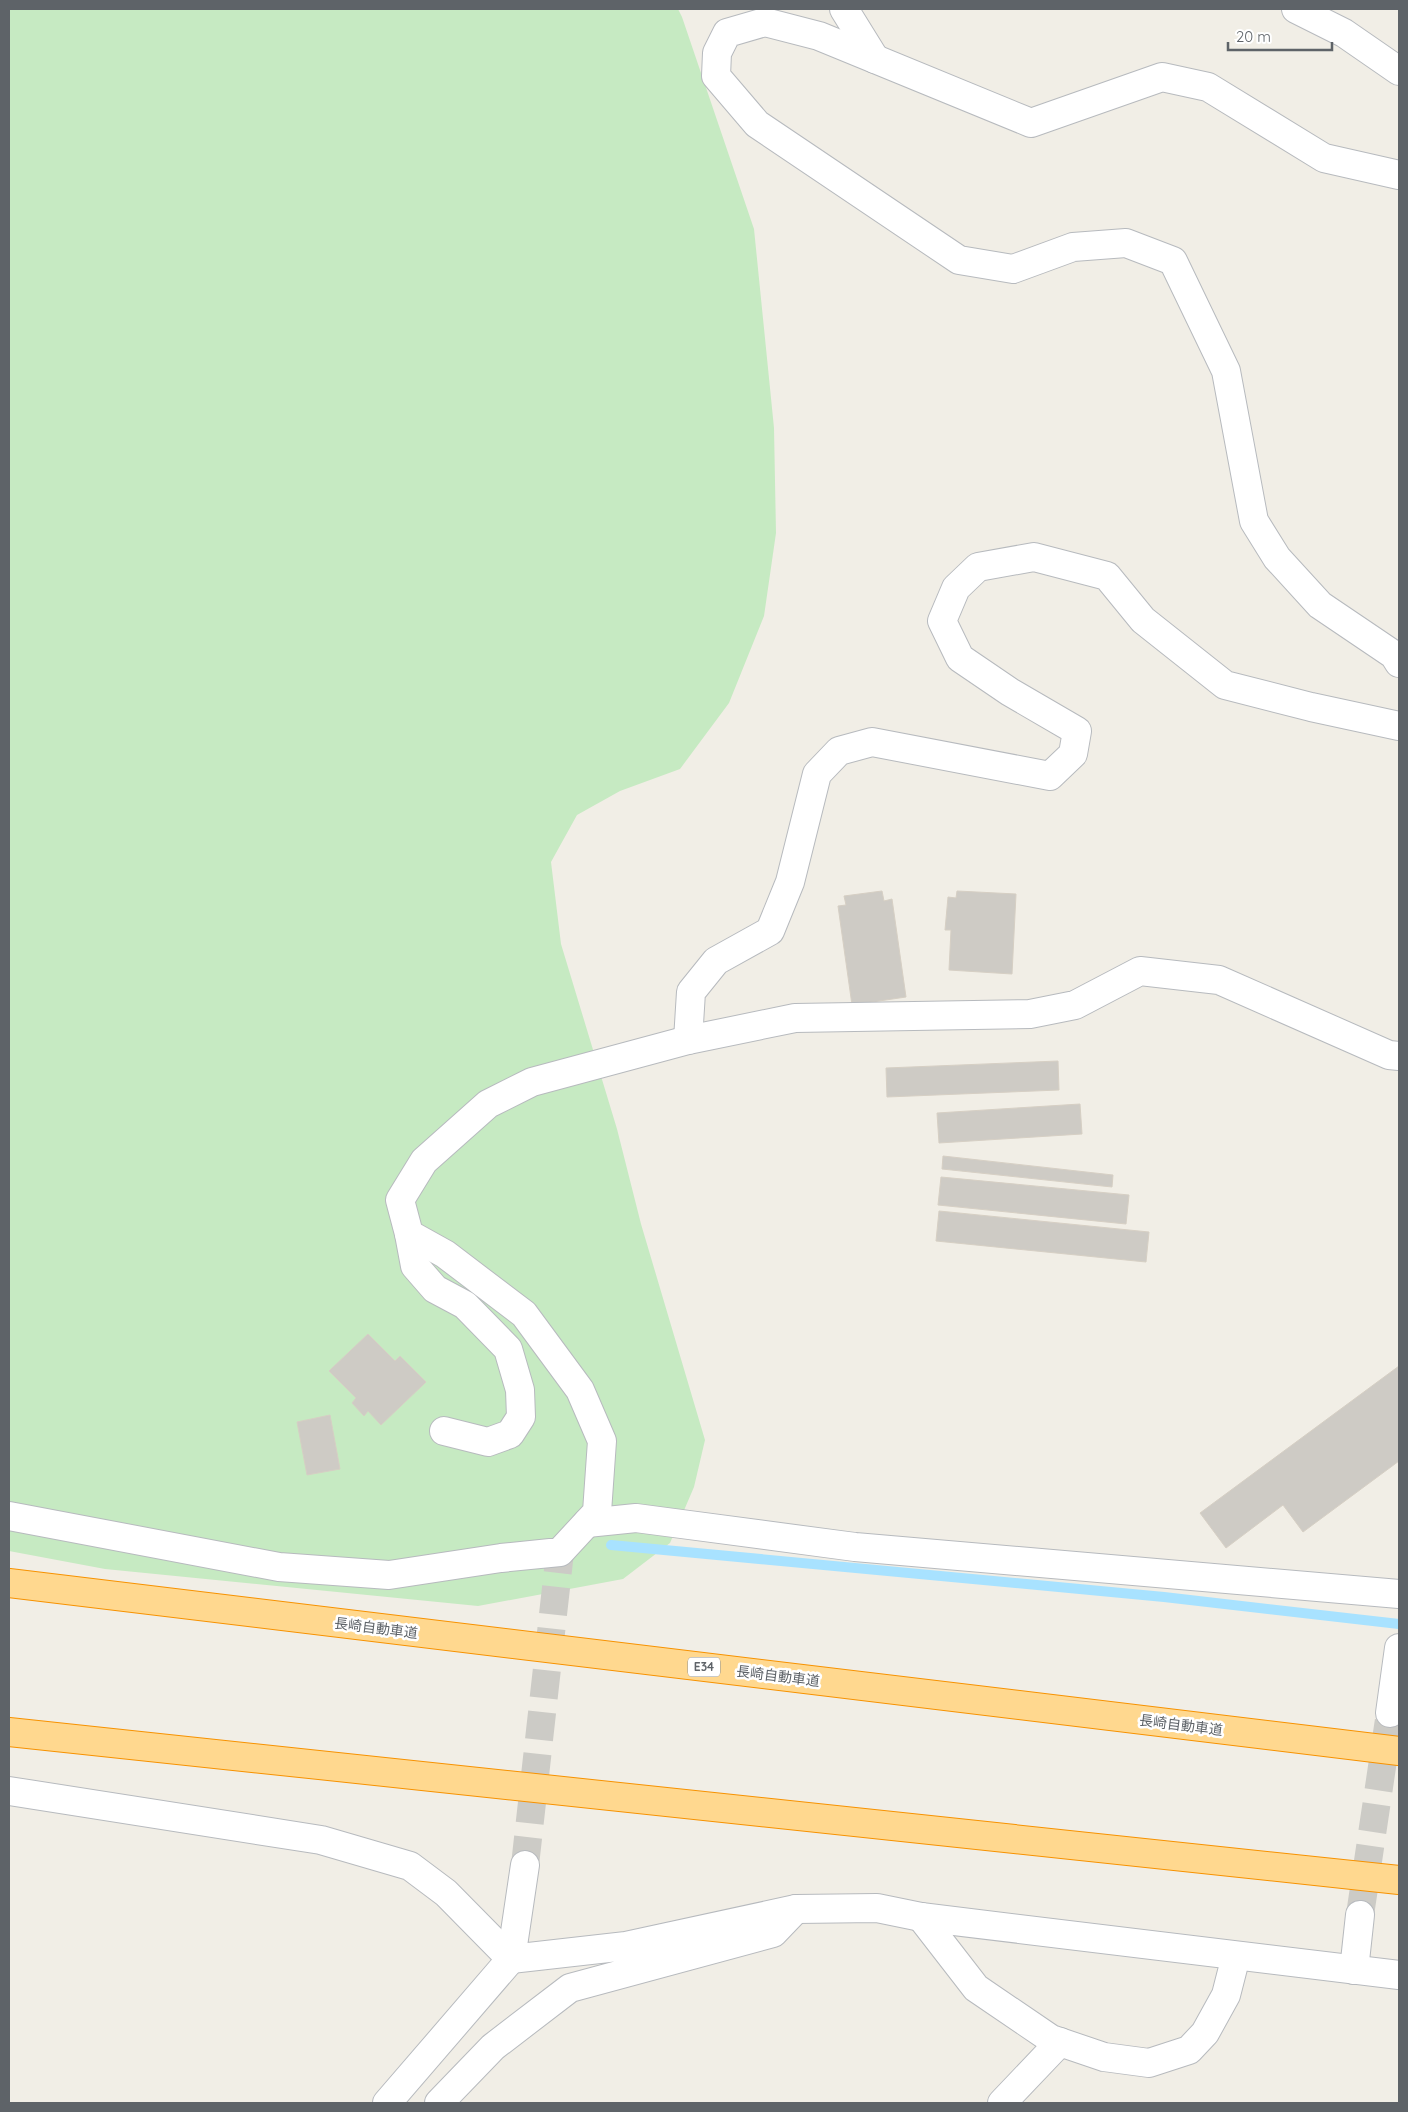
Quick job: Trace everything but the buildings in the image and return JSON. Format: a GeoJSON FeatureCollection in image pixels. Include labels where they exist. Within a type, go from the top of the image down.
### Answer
{"type":"FeatureCollection","features":[{"type":"Feature","properties":{"kind":"highway","name":"長崎自動車道"},"geometry":{"type":"LineString","coordinates":[[9,1583],[1399,1751]]}},
{"type":"Feature","properties":{"kind":"highway"},"geometry":{"type":"LineString","coordinates":[[9,1732],[1399,1880]]}},
{"type":"Feature","properties":{"kind":"street"},"geometry":{"type":"LineString","coordinates":[[844,9],[875,60]]}},
{"type":"Feature","properties":{"kind":"street"},"geometry":{"type":"LineString","coordinates":[[1296,9],[1344,33],[1399,71]]}},
{"type":"Feature","properties":{"kind":"street"},"geometry":{"type":"LineString","coordinates":[[1399,175],[1324,158],[1208,87],[1162,77],[1031,123],[819,36],[765,22],[727,33],[717,53],[716,76],[757,124],[959,260],[1013,269],[1073,247],[1126,243],[1173,261],[1226,371],[1254,521],[1277,558],[1320,605],[1394,655],[1399,662]]}},
{"type":"Feature","properties":{"kind":"street"},"geometry":{"type":"LineString","coordinates":[[688,1040],[691,992],[716,960],[770,931],[790,882],[817,774],[839,751],[872,742],[1050,776],[1073,754],[1077,731],[1010,692],[960,658],[942,621],[956,588],[978,567],[1034,557],[1107,576],[1143,620],[1225,685],[1311,707],[1399,726]]}},
{"type":"Feature","properties":{"kind":"street"},"geometry":{"type":"LineString","coordinates":[[444,1431],[488,1442],[510,1434],[521,1417],[520,1390],[508,1349],[465,1305],[435,1289],[415,1266],[400,1200],[424,1161],[488,1104],[532,1082],[688,1040],[795,1018],[1030,1014],[1075,1005],[1140,971],[1219,980],[1389,1055],[1399,1056]]}},
{"type":"Feature","properties":{"kind":"street"},"geometry":{"type":"LineString","coordinates":[[9,1516],[279,1567],[389,1575],[501,1558],[560,1552],[597,1512],[602,1441],[580,1390],[524,1314],[445,1254],[409,1234]]}},
{"type":"Feature","properties":{"kind":"street"},"geometry":{"type":"LineString","coordinates":[[587,1523],[636,1518],[855,1547],[1399,1594]]}},
{"type":"Feature","properties":{"kind":"street"},"geometry":{"type":"LineString","coordinates":[[1390,1712],[1399,1648]]}},
{"type":"Feature","properties":{"kind":"street"},"geometry":{"type":"LineString","coordinates":[[9,1791],[321,1840],[410,1866],[446,1894],[511,1958]]}},
{"type":"Feature","properties":{"kind":"street"},"geometry":{"type":"LineString","coordinates":[[388,2103],[511,1958],[525,1865]]}},
{"type":"Feature","properties":{"kind":"street"},"geometry":{"type":"LineString","coordinates":[[511,1958],[626,1946],[796,1909],[877,1908],[921,1917],[1399,1975]]}},
{"type":"Feature","properties":{"kind":"street"},"geometry":{"type":"LineString","coordinates":[[439,2103],[493,2047],[570,1988],[773,1933],[796,1909]]}},
{"type":"Feature","properties":{"kind":"street"},"geometry":{"type":"LineString","coordinates":[[1354,1970],[1360,1915]]}},
{"type":"Feature","properties":{"kind":"street"},"geometry":{"type":"LineString","coordinates":[[921,1917],[976,1988],[1052,2039],[1104,2057],[1149,2063],[1189,2050],[1205,2034],[1226,1995],[1236,1956]]}},
{"type":"Feature","properties":{"kind":"street"},"geometry":{"type":"LineString","coordinates":[[1002,2103],[1060,2042]]}},
{"type":"Feature","properties":{"kind":"green space"},"geometry":{"type":"Polygon","coordinates":[[[9,9],[678,9],[682,17],[754,229],[774,428],[776,533],[764,616],[729,703],[680,769],[620,791],[577,815],[551,862],[561,944],[617,1129],[641,1224],[705,1440],[694,1487],[670,1543],[623,1579],[478,1606],[105,1569],[9,1551],[9,9]]]}},
{"type":"Feature","properties":{"kind":"waterway"},"geometry":{"type":"LineString","coordinates":[[611,1545],[1164,1597],[1399,1624]]}},
{"type":"Feature","properties":{"kind":"tunnel"},"geometry":{"type":"LineString","coordinates":[[525,1865],[560,1552]]}},
{"type":"Feature","properties":{"kind":"tunnel"},"geometry":{"type":"LineString","coordinates":[[1360,1915],[1390,1713]]}}]}
